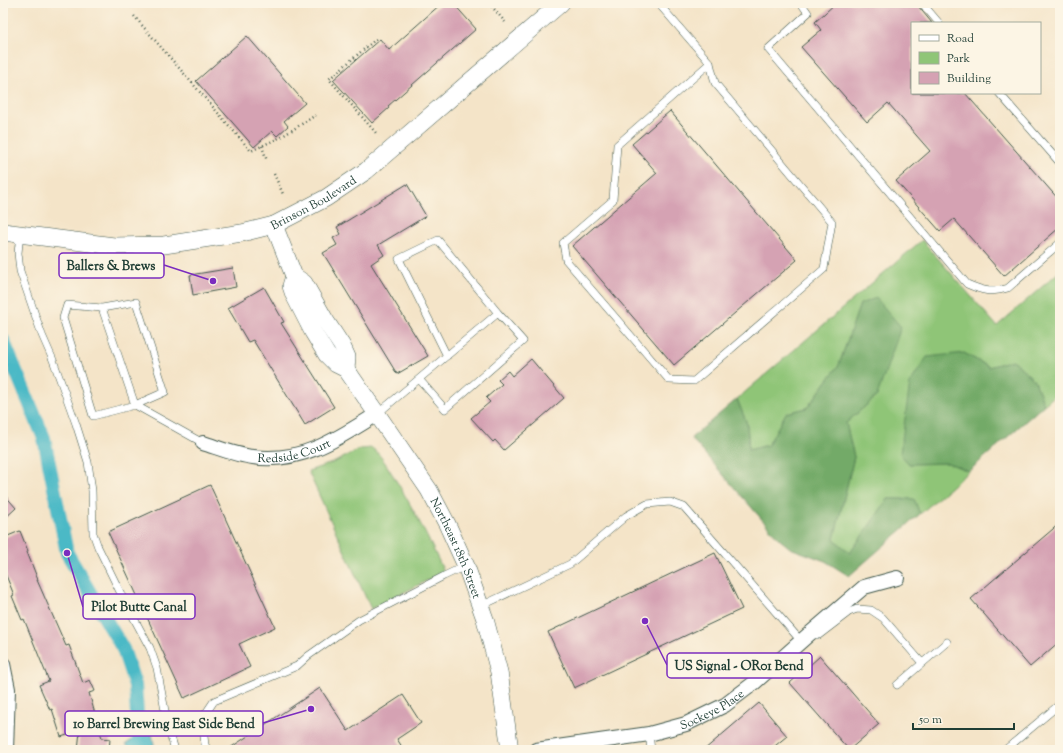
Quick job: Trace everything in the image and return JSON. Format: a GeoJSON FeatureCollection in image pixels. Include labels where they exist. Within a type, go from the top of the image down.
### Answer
{"type":"FeatureCollection","features":[{"type":"Feature","properties":{"kind":"street","name":"Brinson Boulevard"},"geometry":{"type":"LineString","coordinates":[[3,232],[114,246],[164,245],[242,234],[274,225],[326,198],[366,171],[561,3]]}},
{"type":"Feature","properties":{"kind":"street","name":"Northeast 18th Street"},"geometry":{"type":"LineString","coordinates":[[274,225],[294,276],[291,286],[294,295],[313,332],[327,354],[336,364],[346,369],[429,490],[447,524],[466,566],[481,606],[499,672],[510,750]]}},
{"type":"Feature","properties":{"kind":"street","name":"Redside Court"},"geometry":{"type":"LineString","coordinates":[[203,443],[253,457],[274,458],[301,454],[338,440],[377,414]]}},
{"type":"Feature","properties":{"kind":"street","name":"Sockeye Place"},"geometry":{"type":"LineString","coordinates":[[536,750],[649,734],[686,724],[725,705],[754,683],[864,587],[897,578]]}},
{"type":"Feature","properties":{"kind":"street"},"geometry":{"type":"LineString","coordinates":[[3,664],[8,689],[8,750]]}},
{"type":"Feature","properties":{"kind":"lane"},"geometry":{"type":"LineString","coordinates":[[658,3],[710,63],[715,83],[832,222],[824,269],[694,381],[669,380],[566,260],[563,243],[614,200],[617,146],[710,63]]}},
{"type":"Feature","properties":{"kind":"lane"},"geometry":{"type":"LineString","coordinates":[[801,3],[808,13],[768,49],[967,284],[982,291],[998,291],[1008,288],[1060,243]]}},
{"type":"Feature","properties":{"kind":"lane"},"geometry":{"type":"LineString","coordinates":[[922,3],[938,22]]}},
{"type":"Feature","properties":{"kind":"lane"},"geometry":{"type":"LineString","coordinates":[[1000,94],[1060,164]]}},
{"type":"Feature","properties":{"kind":"lane"},"geometry":{"type":"LineString","coordinates":[[20,234],[18,253],[20,271],[42,335],[53,360],[76,424],[88,462],[92,491],[93,533],[98,547],[123,598],[150,648],[157,668],[168,727],[175,750]]}},
{"type":"Feature","properties":{"kind":"lane"},"geometry":{"type":"LineString","coordinates":[[419,379],[445,409],[523,341],[438,240],[399,259],[447,356]]}},
{"type":"Feature","properties":{"kind":"lane"},"geometry":{"type":"LineString","coordinates":[[136,302],[165,392],[135,405],[93,416],[63,318],[67,305],[102,308],[136,302]]}},
{"type":"Feature","properties":{"kind":"lane"},"geometry":{"type":"LineString","coordinates":[[102,308],[135,405],[203,443]]}},
{"type":"Feature","properties":{"kind":"lane"},"geometry":{"type":"LineString","coordinates":[[377,414],[498,313]]}},
{"type":"Feature","properties":{"kind":"lane"},"geometry":{"type":"LineString","coordinates":[[481,606],[570,564],[626,516],[647,504],[670,502],[684,508],[804,639],[819,635],[849,612],[857,609],[871,610],[884,618],[922,663]]}},
{"type":"Feature","properties":{"kind":"lane"},"geometry":{"type":"LineString","coordinates":[[208,750],[205,746],[202,720],[214,701],[297,666],[308,656],[359,620],[466,566]]}},
{"type":"Feature","properties":{"kind":"lane"},"geometry":{"type":"LineString","coordinates":[[897,685],[947,642]]}},
{"type":"Feature","properties":{"kind":"lane"},"geometry":{"type":"LineString","coordinates":[[1005,750],[1060,704]]}},
{"type":"Feature","properties":{"kind":"lane"},"geometry":{"type":"LineString","coordinates":[[649,734],[651,750]]}},
{"type":"Feature","properties":{"kind":"path"},"geometry":{"type":"LineString","coordinates":[[489,3],[505,22]]}},
{"type":"Feature","properties":{"kind":"path"},"geometry":{"type":"LineString","coordinates":[[134,16],[251,151],[281,137],[316,115]]}},
{"type":"Feature","properties":{"kind":"path"},"geometry":{"type":"LineString","coordinates":[[376,39],[329,79],[376,133]]}},
{"type":"Feature","properties":{"kind":"path"},"geometry":{"type":"LineString","coordinates":[[262,146],[267,161]]}},
{"type":"Feature","properties":{"kind":"path"},"geometry":{"type":"LineString","coordinates":[[274,174],[283,194]]}},
{"type":"Feature","properties":{"kind":"green space"},"geometry":{"type":"Polygon","coordinates":[[[922,240],[997,326],[1060,271],[1060,391],[1044,405],[1035,381],[1013,360],[989,367],[964,353],[909,464],[948,463],[969,471],[920,514],[914,499],[888,499],[850,553],[834,539],[854,457],[846,423],[877,396],[860,304],[839,365],[807,408],[786,413],[768,445],[749,450],[747,424],[737,399],[922,240]]]}},
{"type":"Feature","properties":{"kind":"green space"},"geometry":{"type":"Polygon","coordinates":[[[876,298],[901,327],[877,396],[846,423],[854,457],[834,539],[850,553],[888,499],[914,499],[920,514],[849,576],[825,561],[790,548],[779,539],[691,438],[737,399],[747,424],[749,450],[768,445],[786,413],[807,408],[839,365],[860,304],[876,298]]]}},
{"type":"Feature","properties":{"kind":"green space"},"geometry":{"type":"Polygon","coordinates":[[[964,353],[989,367],[1013,360],[1035,381],[1044,405],[969,471],[948,463],[909,464],[900,454],[910,383],[927,357],[964,353]]]}},
{"type":"Feature","properties":{"kind":"green space"},"geometry":{"type":"Polygon","coordinates":[[[372,448],[384,461],[401,489],[433,548],[444,572],[371,609],[308,471],[335,462],[360,449],[372,448]]]}},
{"type":"Feature","properties":{"kind":"water"},"geometry":{"type":"Polygon","coordinates":[[[151,728],[155,750],[130,750],[126,744],[151,728]]]}},
{"type":"Feature","properties":{"kind":"building"},"geometry":{"type":"Polygon","coordinates":[[[442,3],[453,3],[476,29],[388,106],[389,108],[372,123],[333,80],[380,39],[389,50],[442,3]]]}},
{"type":"Feature","properties":{"kind":"building"},"geometry":{"type":"Polygon","coordinates":[[[836,3],[917,3],[931,22],[911,22],[911,94],[966,94],[1060,201],[1060,227],[1004,276],[954,219],[940,231],[896,181],[930,151],[888,103],[867,122],[801,47],[821,30],[815,22],[836,3]]]}},
{"type":"Feature","properties":{"kind":"building"},"geometry":{"type":"Polygon","coordinates":[[[247,36],[305,103],[284,121],[288,126],[277,136],[272,131],[254,147],[196,81],[247,36]]]}},
{"type":"Feature","properties":{"kind":"building"},"geometry":{"type":"Polygon","coordinates":[[[670,111],[797,260],[674,365],[572,246],[657,173],[632,144],[670,111]]]}},
{"type":"Feature","properties":{"kind":"building"},"geometry":{"type":"Polygon","coordinates":[[[407,184],[426,216],[378,245],[384,255],[371,264],[428,356],[397,374],[323,253],[337,245],[333,238],[341,234],[337,227],[407,184]]]}},
{"type":"Feature","properties":{"kind":"building"},"geometry":{"type":"Polygon","coordinates":[[[233,268],[236,287],[193,295],[190,275],[233,268]]]}},
{"type":"Feature","properties":{"kind":"building"},"geometry":{"type":"Polygon","coordinates":[[[264,287],[284,322],[281,323],[334,407],[305,425],[253,340],[248,342],[228,308],[264,287]]]}},
{"type":"Feature","properties":{"kind":"building"},"geometry":{"type":"Polygon","coordinates":[[[531,359],[564,398],[504,450],[495,440],[493,442],[471,418],[490,402],[486,398],[502,384],[498,380],[508,371],[512,376],[531,359]]]}},
{"type":"Feature","properties":{"kind":"building"},"geometry":{"type":"Polygon","coordinates":[[[210,485],[275,627],[239,644],[250,667],[184,698],[108,532],[210,485]]]}},
{"type":"Feature","properties":{"kind":"building"},"geometry":{"type":"Polygon","coordinates":[[[3,493],[16,508],[3,520],[3,493]]]}},
{"type":"Feature","properties":{"kind":"building"},"geometry":{"type":"Polygon","coordinates":[[[1060,523],[1060,641],[1030,667],[971,599],[1060,523]]]}},
{"type":"Feature","properties":{"kind":"building"},"geometry":{"type":"Polygon","coordinates":[[[20,531],[37,580],[66,646],[69,645],[83,683],[90,680],[95,691],[89,693],[102,738],[110,739],[109,750],[78,750],[80,731],[61,737],[52,709],[50,710],[39,685],[49,681],[24,619],[22,620],[12,596],[14,595],[3,568],[3,538],[20,531]]]}},
{"type":"Feature","properties":{"kind":"building"},"geometry":{"type":"Polygon","coordinates":[[[715,553],[742,609],[574,688],[548,632],[715,553]]]}},
{"type":"Feature","properties":{"kind":"building"},"geometry":{"type":"Polygon","coordinates":[[[820,656],[879,724],[849,750],[790,683],[820,656]]]}},
{"type":"Feature","properties":{"kind":"building"},"geometry":{"type":"Polygon","coordinates":[[[320,688],[348,731],[403,695],[421,723],[397,739],[404,750],[227,750],[320,688]]]}},
{"type":"Feature","properties":{"kind":"building"},"geometry":{"type":"Polygon","coordinates":[[[759,703],[787,736],[770,750],[704,750],[759,703]]]}},
{"type":"Feature","properties":{"kind":"waterway"},"geometry":{"type":"LineString","coordinates":[[3,340],[44,438],[67,553],[123,649],[135,685],[139,742],[144,750]]}},
{"type":"Feature","properties":{"kind":"place","name":"Ballers & Brews"},"geometry":{"type":"Point","coordinates":[213,281]}},
{"type":"Feature","properties":{"kind":"place","name":"Pilot Butte Canal"},"geometry":{"type":"Point","coordinates":[67,553]}},
{"type":"Feature","properties":{"kind":"place","name":"US Signal - OR01 Bend"},"geometry":{"type":"Point","coordinates":[645,621]}},
{"type":"Feature","properties":{"kind":"place","name":"10 Barrel Brewing East Side Bend"},"geometry":{"type":"Point","coordinates":[311,709]}}]}
